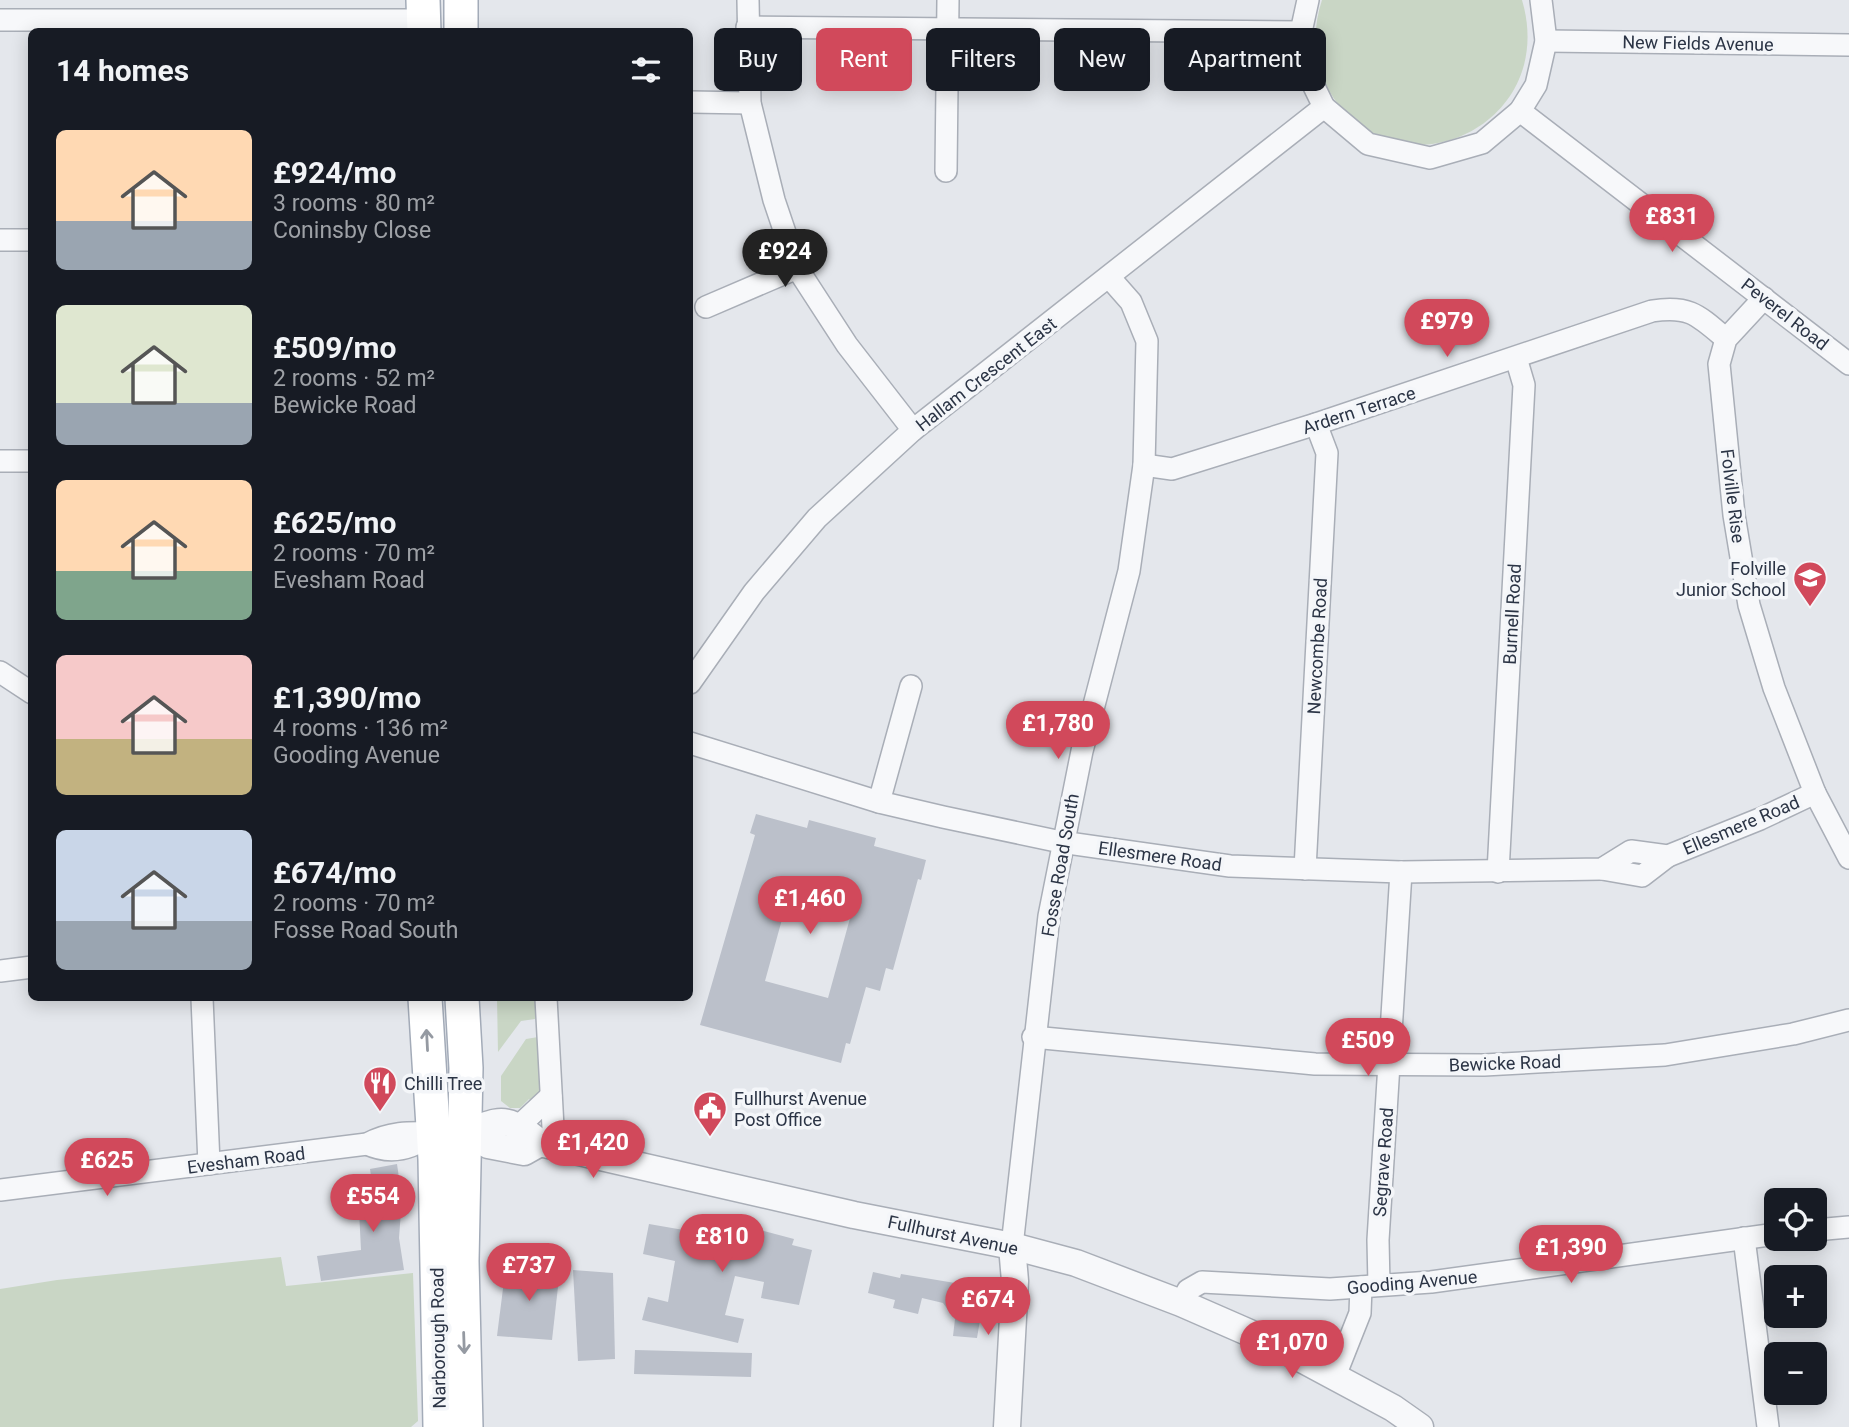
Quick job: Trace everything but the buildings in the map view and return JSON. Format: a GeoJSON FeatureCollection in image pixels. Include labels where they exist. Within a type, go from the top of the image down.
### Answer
{"type":"FeatureCollection","features":[{"type":"Feature","properties":{"kind":"main road"},"geometry":{"type":"LineString","coordinates":[[461,0],[461,28]]}},
{"type":"Feature","properties":{"kind":"main road","name":"Narborough Road"},"geometry":{"type":"LineString","coordinates":[[426,1001],[449,1133],[462,1261],[466,1427]]}},
{"type":"Feature","properties":{"kind":"main road","name":"Narborough Road"},"geometry":{"type":"LineString","coordinates":[[440,1427],[449,1133],[463,1001]]}},
{"type":"Feature","properties":{"kind":"street"},"geometry":{"type":"LineString","coordinates":[[748,0],[750,103],[774,200],[797,268],[847,345],[913,430]]}},
{"type":"Feature","properties":{"kind":"street"},"geometry":{"type":"LineString","coordinates":[[947,28],[948,0]]}},
{"type":"Feature","properties":{"kind":"street"},"geometry":{"type":"LineString","coordinates":[[1302,28],[1307,0]]}},
{"type":"Feature","properties":{"kind":"street"},"geometry":{"type":"LineString","coordinates":[[1316,91],[1324,107],[1368,144],[1430,158],[1482,143],[1520,111],[1536,85],[1546,41],[1541,0]]}},
{"type":"Feature","properties":{"kind":"street"},"geometry":{"type":"LineString","coordinates":[[0,20],[185,16],[423,17]]}},
{"type":"Feature","properties":{"kind":"street"},"geometry":{"type":"LineString","coordinates":[[747,27],[926,31]]}},
{"type":"Feature","properties":{"kind":"street"},"geometry":{"type":"LineString","coordinates":[[1040,31],[1164,32]]}},
{"type":"Feature","properties":{"kind":"street","name":"New Fields Avenue"},"geometry":{"type":"LineString","coordinates":[[1546,41],[1849,45]]}},
{"type":"Feature","properties":{"kind":"street"},"geometry":{"type":"LineString","coordinates":[[946,171],[947,91]]}},
{"type":"Feature","properties":{"kind":"street"},"geometry":{"type":"LineString","coordinates":[[693,102],[750,103]]}},
{"type":"Feature","properties":{"kind":"street","name":"Hallam Crescent East"},"geometry":{"type":"LineString","coordinates":[[693,679],[754,592],[817,518],[913,430],[1324,107]]}},
{"type":"Feature","properties":{"kind":"street","name":"Peverel Road"},"geometry":{"type":"LineString","coordinates":[[1520,111],[1849,365]]}},
{"type":"Feature","properties":{"kind":"street"},"geometry":{"type":"LineString","coordinates":[[0,240],[28,240]]}},
{"type":"Feature","properties":{"kind":"street"},"geometry":{"type":"LineString","coordinates":[[706,307],[797,268]]}},
{"type":"Feature","properties":{"kind":"street","name":"Fosse Road South"},"geometry":{"type":"LineString","coordinates":[[1007,1427],[1014,1281],[1012,1245],[1033,1037],[1061,842],[1129,571],[1144,465],[1147,341],[1131,302],[1109,277]]}},
{"type":"Feature","properties":{"kind":"street"},"geometry":{"type":"LineString","coordinates":[[1726,339],[1764,298]]}},
{"type":"Feature","properties":{"kind":"street","name":"Ardern Terrace"},"geometry":{"type":"LineString","coordinates":[[1144,465],[1172,469],[1316,425],[1652,311],[1678,307],[1698,315],[1726,339]]}},
{"type":"Feature","properties":{"kind":"street","name":"Folville Rise"},"geometry":{"type":"LineString","coordinates":[[1726,339],[1719,363],[1726,447],[1749,605],[1774,688],[1815,793],[1849,858]]}},
{"type":"Feature","properties":{"kind":"street","name":"Burnell Road"},"geometry":{"type":"LineString","coordinates":[[1498,872],[1524,385],[1516,358]]}},
{"type":"Feature","properties":{"kind":"street","name":"Newcombe Road"},"geometry":{"type":"LineString","coordinates":[[1305,869],[1327,453],[1316,425]]}},
{"type":"Feature","properties":{"kind":"street"},"geometry":{"type":"LineString","coordinates":[[0,461],[28,461]]}},
{"type":"Feature","properties":{"kind":"street"},"geometry":{"type":"LineString","coordinates":[[0,672],[28,690]]}},
{"type":"Feature","properties":{"kind":"street"},"geometry":{"type":"LineString","coordinates":[[879,802],[911,685]]}},
{"type":"Feature","properties":{"kind":"street","name":"Ellesmere Road"},"geometry":{"type":"LineString","coordinates":[[693,744],[879,802],[1061,842],[1230,866],[1401,872],[1602,869],[1642,876],[1668,856],[1760,820],[1815,793]]}},
{"type":"Feature","properties":{"kind":"street","name":"Segrave Road"},"geometry":{"type":"LineString","coordinates":[[1335,1376],[1370,1286],[1378,1240],[1401,872]]}},
{"type":"Feature","properties":{"kind":"street"},"geometry":{"type":"LineString","coordinates":[[0,971],[28,968]]}},
{"type":"Feature","properties":{"kind":"street"},"geometry":{"type":"LineString","coordinates":[[202,1001],[209,1164]]}},
{"type":"Feature","properties":{"kind":"street"},"geometry":{"type":"LineString","coordinates":[[546,1001],[551,1096],[547,1145]]}},
{"type":"Feature","properties":{"kind":"street","name":"Bewicke Road"},"geometry":{"type":"LineString","coordinates":[[1033,1037],[1315,1064],[1485,1065],[1665,1055],[1793,1034],[1849,1020]]}},
{"type":"Feature","properties":{"kind":"street"},"geometry":{"type":"LineString","coordinates":[[449,1133],[496,1120],[520,1125],[551,1096]]}},
{"type":"Feature","properties":{"kind":"street","name":"Fullhurst Avenue"},"geometry":{"type":"LineString","coordinates":[[520,1125],[547,1145],[854,1215],[1012,1245],[1076,1264],[1181,1303],[1268,1341],[1335,1376],[1420,1427]]}},
{"type":"Feature","properties":{"kind":"street","name":"Evesham Road"},"geometry":{"type":"LineString","coordinates":[[0,1190],[367,1144],[387,1135],[449,1133]]}},
{"type":"Feature","properties":{"kind":"street","name":"Fullhurst Avenue"},"geometry":{"type":"LineString","coordinates":[[449,1133],[524,1152],[547,1145]]}},
{"type":"Feature","properties":{"kind":"street"},"geometry":{"type":"LineString","coordinates":[[1827,1229],[1849,1227]]}},
{"type":"Feature","properties":{"kind":"street","name":"Gooding Avenue"},"geometry":{"type":"LineString","coordinates":[[1181,1303],[1188,1290],[1202,1282],[1330,1289],[1370,1286],[1516,1272],[1764,1236]]}},
{"type":"Feature","properties":{"kind":"street"},"geometry":{"type":"LineString","coordinates":[[1744,1238],[1768,1427]]}},
{"type":"Feature","properties":{"kind":"green space"},"geometry":{"type":"Polygon","coordinates":[[[1322,0],[1522,0],[1527,46],[1516,86],[1492,116],[1460,136],[1424,145],[1386,140],[1352,120],[1326,84],[1326,28],[1317,28],[1322,0]]]}},
{"type":"Feature","properties":{"kind":"green space"},"geometry":{"type":"Polygon","coordinates":[[[497,1001],[535,1001],[535,1019],[521,1021],[498,1052],[497,1001]]]}},
{"type":"Feature","properties":{"kind":"green space"},"geometry":{"type":"Polygon","coordinates":[[[538,1037],[542,1087],[533,1103],[529,1099],[520,1108],[510,1108],[501,1101],[501,1076],[526,1039],[538,1037]]]}},
{"type":"Feature","properties":{"kind":"green space"},"geometry":{"type":"Polygon","coordinates":[[[281,1257],[286,1286],[413,1273],[418,1421],[411,1427],[0,1427],[0,1289],[57,1280],[281,1257]]]}},
{"type":"Feature","properties":{"kind":"place","name":"Folville Junior School"},"geometry":{"type":"Point","coordinates":[1810,608]}},
{"type":"Feature","properties":{"kind":"place","name":"Chilli Tree"},"geometry":{"type":"Point","coordinates":[380,1113]}},
{"type":"Feature","properties":{"kind":"place","name":"Fullhurst Avenue Post Office"},"geometry":{"type":"Point","coordinates":[710,1138]}}]}
